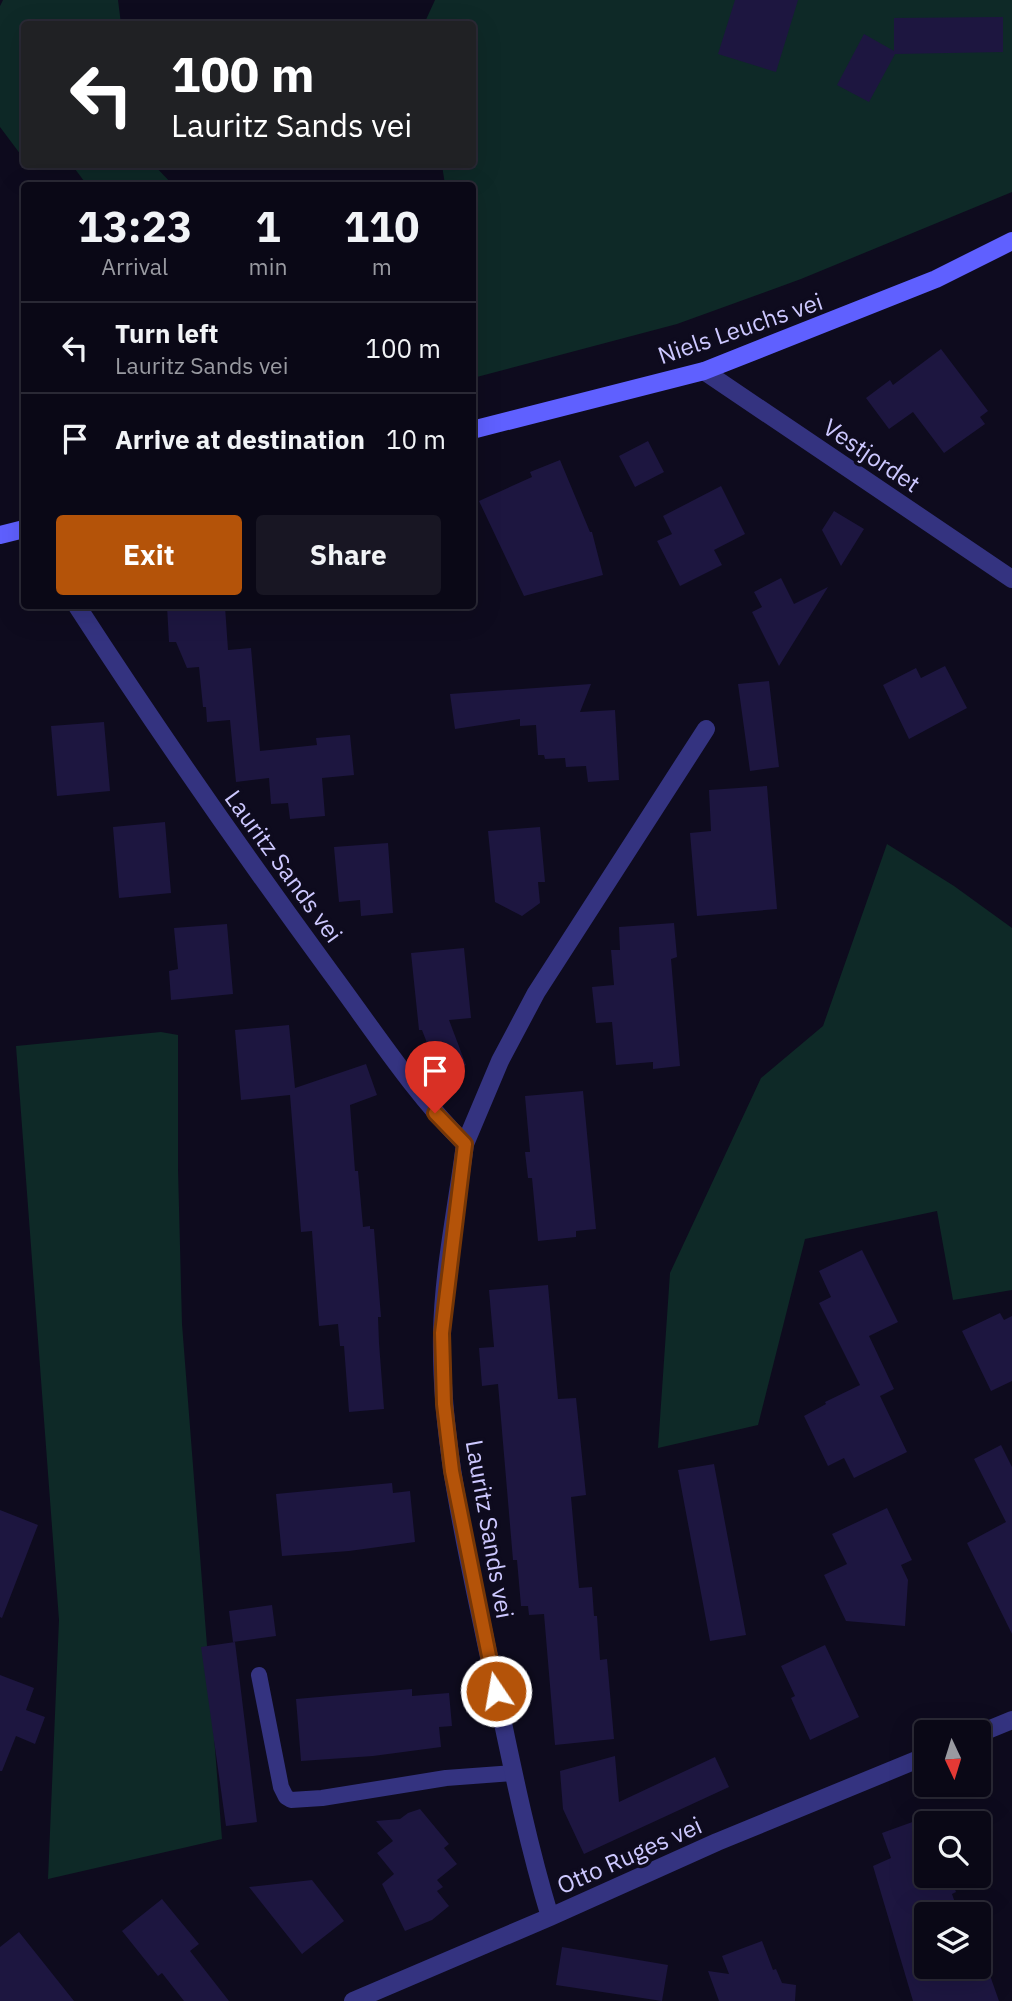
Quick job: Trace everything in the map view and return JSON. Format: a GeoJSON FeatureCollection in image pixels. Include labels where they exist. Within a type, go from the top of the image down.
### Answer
{"type":"FeatureCollection","features":[{"type":"Feature","properties":{"kind":"street","name":"Niels Leuchs vei"},"geometry":{"type":"LineString","coordinates":[[476,429],[704,371],[923,284],[1012,241]]}},
{"type":"Feature","properties":{"kind":"street","name":"Vestjordet"},"geometry":{"type":"LineString","coordinates":[[704,371],[1012,579]]}},
{"type":"Feature","properties":{"kind":"street"},"geometry":{"type":"LineString","coordinates":[[0,535],[21,530]]}},
{"type":"Feature","properties":{"kind":"street","name":"Lauritz Sands vei"},"geometry":{"type":"LineString","coordinates":[[79,609],[154,724],[291,919],[435,1113],[465,1144]]}},
{"type":"Feature","properties":{"kind":"street","name":"Lauritz Sands vei"},"geometry":{"type":"LineString","coordinates":[[550,1917],[531,1854],[513,1773],[452,1471],[444,1404],[442,1333],[465,1144],[500,1060],[536,993],[706,729]]}},
{"type":"Feature","properties":{"kind":"street"},"geometry":{"type":"LineString","coordinates":[[991,1729],[1012,1720]]}},
{"type":"Feature","properties":{"kind":"street","name":"Otto Ruges vei"},"geometry":{"type":"LineString","coordinates":[[353,2001],[717,1842],[914,1761]]}},
{"type":"Feature","properties":{"kind":"lane"},"geometry":{"type":"LineString","coordinates":[[259,1675],[281,1787],[290,1800],[322,1798],[446,1777],[513,1773]]}},
{"type":"Feature","properties":{"kind":"green space"},"geometry":{"type":"Polygon","coordinates":[[[3,0],[118,0],[121,21],[21,21],[21,155],[0,127],[0,6],[3,0]]]}},
{"type":"Feature","properties":{"kind":"green space"},"geometry":{"type":"Polygon","coordinates":[[[435,0],[1012,0],[1012,192],[801,279],[677,324],[476,377],[476,182],[445,182],[442,168],[476,168],[476,21],[425,21],[435,0]]]}},
{"type":"Feature","properties":{"kind":"green space"},"geometry":{"type":"Polygon","coordinates":[[[74,168],[157,168],[170,182],[85,182],[74,168]]]}},
{"type":"Feature","properties":{"kind":"green space"},"geometry":{"type":"Polygon","coordinates":[[[887,844],[954,886],[1012,928],[1012,1290],[953,1300],[937,1211],[805,1239],[758,1425],[658,1448],[670,1273],[761,1078],[823,1026],[887,844]]]}},
{"type":"Feature","properties":{"kind":"green space"},"geometry":{"type":"Polygon","coordinates":[[[161,1032],[178,1035],[182,1324],[222,1839],[48,1879],[59,1620],[16,1046],[161,1032]]]}},
{"type":"Feature","properties":{"kind":"building"},"geometry":{"type":"Polygon","coordinates":[[[735,0],[798,0],[776,72],[718,54],[735,0]]]}},
{"type":"Feature","properties":{"kind":"building"},"geometry":{"type":"Polygon","coordinates":[[[1003,17],[1003,52],[895,54],[869,102],[837,85],[864,34],[894,51],[894,18],[1003,17]]]}},
{"type":"Feature","properties":{"kind":"building"},"geometry":{"type":"Polygon","coordinates":[[[941,349],[988,411],[980,417],[985,424],[944,453],[913,412],[889,429],[866,398],[890,380],[893,385],[941,349]]]}},
{"type":"Feature","properties":{"kind":"building"},"geometry":{"type":"Polygon","coordinates":[[[648,441],[664,472],[635,487],[619,456],[648,441]]]}},
{"type":"Feature","properties":{"kind":"building"},"geometry":{"type":"Polygon","coordinates":[[[560,460],[592,532],[603,575],[524,596],[479,501],[532,477],[530,472],[560,460]]]}},
{"type":"Feature","properties":{"kind":"building"},"geometry":{"type":"Polygon","coordinates":[[[721,486],[745,534],[714,550],[722,565],[680,586],[657,541],[672,534],[663,516],[721,486]]]}},
{"type":"Feature","properties":{"kind":"building"},"geometry":{"type":"Polygon","coordinates":[[[834,511],[864,529],[841,566],[822,530],[834,511]]]}},
{"type":"Feature","properties":{"kind":"building"},"geometry":{"type":"Polygon","coordinates":[[[781,578],[794,604],[828,587],[779,666],[752,612],[762,607],[754,592],[781,578]]]}},
{"type":"Feature","properties":{"kind":"building"},"geometry":{"type":"Polygon","coordinates":[[[167,609],[225,609],[228,650],[251,648],[260,751],[317,745],[316,738],[350,735],[354,775],[322,778],[325,816],[290,819],[288,803],[271,804],[269,778],[236,782],[230,720],[207,722],[199,667],[187,668],[176,642],[169,642],[167,609]]]}},
{"type":"Feature","properties":{"kind":"building"},"geometry":{"type":"Polygon","coordinates":[[[945,666],[967,708],[909,739],[883,685],[916,668],[921,678],[945,666]]]}},
{"type":"Feature","properties":{"kind":"building"},"geometry":{"type":"Polygon","coordinates":[[[769,681],[779,767],[750,771],[738,684],[769,681]]]}},
{"type":"Feature","properties":{"kind":"building"},"geometry":{"type":"Polygon","coordinates":[[[591,684],[580,712],[615,710],[619,780],[588,782],[586,766],[566,767],[565,758],[545,759],[544,755],[538,755],[536,725],[520,726],[520,719],[455,729],[450,694],[591,684]]]}},
{"type":"Feature","properties":{"kind":"building"},"geometry":{"type":"Polygon","coordinates":[[[104,722],[110,791],[57,796],[51,726],[104,722]]]}},
{"type":"Feature","properties":{"kind":"building"},"geometry":{"type":"Polygon","coordinates":[[[767,786],[777,909],[697,916],[690,833],[711,831],[709,790],[767,786]]]}},
{"type":"Feature","properties":{"kind":"building"},"geometry":{"type":"Polygon","coordinates":[[[165,822],[171,893],[119,898],[113,827],[165,822]]]}},
{"type":"Feature","properties":{"kind":"building"},"geometry":{"type":"Polygon","coordinates":[[[540,827],[545,882],[538,882],[540,903],[522,916],[495,902],[488,831],[540,827]]]}},
{"type":"Feature","properties":{"kind":"building"},"geometry":{"type":"Polygon","coordinates":[[[388,843],[393,913],[361,916],[360,900],[339,902],[334,847],[388,843]]]}},
{"type":"Feature","properties":{"kind":"building"},"geometry":{"type":"Polygon","coordinates":[[[674,923],[677,957],[671,959],[680,1066],[653,1069],[653,1062],[616,1065],[612,1022],[596,1023],[592,987],[614,985],[611,950],[620,950],[619,927],[674,923]]]}},
{"type":"Feature","properties":{"kind":"building"},"geometry":{"type":"Polygon","coordinates":[[[227,924],[233,994],[171,1000],[169,971],[178,969],[174,928],[227,924]]]}},
{"type":"Feature","properties":{"kind":"building"},"geometry":{"type":"Polygon","coordinates":[[[464,948],[471,1018],[449,1020],[466,1065],[439,1074],[422,1030],[419,1030],[411,953],[464,948]]]}},
{"type":"Feature","properties":{"kind":"building"},"geometry":{"type":"Polygon","coordinates":[[[289,1025],[295,1088],[366,1064],[377,1095],[350,1105],[363,1227],[370,1226],[370,1229],[374,1229],[381,1317],[378,1317],[384,1409],[349,1412],[344,1346],[340,1346],[338,1324],[319,1326],[312,1231],[301,1232],[290,1095],[241,1100],[235,1030],[289,1025]]]}},
{"type":"Feature","properties":{"kind":"building"},"geometry":{"type":"Polygon","coordinates":[[[583,1091],[596,1229],[576,1231],[576,1237],[538,1241],[532,1178],[528,1178],[525,1152],[530,1152],[525,1096],[583,1091]]]}},
{"type":"Feature","properties":{"kind":"building"},"geometry":{"type":"Polygon","coordinates":[[[862,1250],[898,1322],[869,1336],[894,1389],[880,1396],[907,1452],[854,1478],[844,1458],[828,1466],[804,1416],[860,1385],[819,1303],[831,1297],[819,1271],[862,1250]]]}},
{"type":"Feature","properties":{"kind":"building"},"geometry":{"type":"Polygon","coordinates":[[[548,1285],[558,1399],[576,1398],[586,1495],[571,1497],[579,1588],[592,1587],[600,1660],[607,1659],[614,1739],[555,1745],[544,1614],[529,1615],[528,1606],[521,1606],[517,1560],[513,1560],[498,1384],[482,1386],[479,1348],[494,1347],[489,1290],[548,1285]]]}},
{"type":"Feature","properties":{"kind":"building"},"geometry":{"type":"Polygon","coordinates":[[[1000,1313],[1004,1320],[1012,1316],[1012,1381],[991,1391],[962,1331],[1000,1313]]]}},
{"type":"Feature","properties":{"kind":"building"},"geometry":{"type":"Polygon","coordinates":[[[1001,1445],[1012,1467],[1012,1634],[967,1543],[1006,1522],[974,1459],[1001,1445]]]}},
{"type":"Feature","properties":{"kind":"building"},"geometry":{"type":"Polygon","coordinates":[[[714,1464],[746,1635],[710,1641],[678,1470],[714,1464]]]}},
{"type":"Feature","properties":{"kind":"building"},"geometry":{"type":"Polygon","coordinates":[[[392,1483],[393,1493],[410,1491],[415,1542],[282,1556],[276,1494],[392,1483]]]}},
{"type":"Feature","properties":{"kind":"building"},"geometry":{"type":"Polygon","coordinates":[[[887,1508],[912,1560],[901,1565],[908,1580],[905,1626],[846,1621],[824,1575],[847,1564],[832,1534],[887,1508]]]}},
{"type":"Feature","properties":{"kind":"building"},"geometry":{"type":"Polygon","coordinates":[[[0,1510],[38,1525],[2,1618],[0,1617],[0,1510]]]}},
{"type":"Feature","properties":{"kind":"building"},"geometry":{"type":"Polygon","coordinates":[[[272,1605],[276,1636],[233,1642],[229,1611],[272,1605]]]}},
{"type":"Feature","properties":{"kind":"building"},"geometry":{"type":"Polygon","coordinates":[[[235,1642],[257,1822],[226,1826],[201,1647],[235,1642]]]}},
{"type":"Feature","properties":{"kind":"building"},"geometry":{"type":"Polygon","coordinates":[[[825,1645],[859,1717],[810,1740],[791,1698],[795,1696],[781,1666],[825,1645]]]}},
{"type":"Feature","properties":{"kind":"building"},"geometry":{"type":"Polygon","coordinates":[[[0,1675],[34,1688],[26,1710],[45,1717],[35,1744],[16,1736],[2,1771],[0,1771],[0,1675]]]}},
{"type":"Feature","properties":{"kind":"building"},"geometry":{"type":"Polygon","coordinates":[[[412,1689],[412,1696],[449,1693],[452,1726],[439,1727],[441,1747],[373,1756],[301,1761],[296,1699],[412,1689]]]}},
{"type":"Feature","properties":{"kind":"building"},"geometry":{"type":"Polygon","coordinates":[[[615,1756],[619,1802],[715,1757],[729,1787],[584,1854],[563,1809],[560,1771],[615,1756]]]}},
{"type":"Feature","properties":{"kind":"building"},"geometry":{"type":"Polygon","coordinates":[[[420,1809],[449,1844],[444,1848],[457,1864],[437,1880],[443,1887],[437,1891],[449,1906],[432,1920],[405,1931],[382,1884],[394,1874],[377,1853],[393,1841],[376,1821],[400,1819],[420,1809]]]}},
{"type":"Feature","properties":{"kind":"building"},"geometry":{"type":"Polygon","coordinates":[[[914,1821],[914,1888],[954,1888],[956,1892],[952,1894],[955,1902],[914,1902],[914,1979],[991,1978],[999,2001],[913,2001],[873,1866],[891,1858],[882,1833],[914,1821]]]}},
{"type":"Feature","properties":{"kind":"building"},"geometry":{"type":"Polygon","coordinates":[[[312,1880],[344,1921],[302,1954],[249,1887],[312,1880]]]}},
{"type":"Feature","properties":{"kind":"building"},"geometry":{"type":"Polygon","coordinates":[[[162,1899],[199,1944],[190,1951],[229,2001],[184,2001],[162,1973],[158,1976],[122,1931],[162,1899]]]}},
{"type":"Feature","properties":{"kind":"building"},"geometry":{"type":"Polygon","coordinates":[[[19,1932],[74,2001],[0,2001],[0,1947],[19,1932]]]}},
{"type":"Feature","properties":{"kind":"building"},"geometry":{"type":"Polygon","coordinates":[[[762,1941],[773,1970],[776,1969],[782,1983],[796,1985],[795,2001],[719,2001],[708,1971],[729,1974],[722,1956],[762,1941]]]}},
{"type":"Feature","properties":{"kind":"building"},"geometry":{"type":"Polygon","coordinates":[[[562,1947],[668,1965],[662,2001],[556,1985],[562,1947]]]}},
{"type":"Feature","properties":{"kind":"route"},"geometry":{"type":"LineString","coordinates":[[435,1113],[465,1144],[442,1333],[444,1404],[452,1471],[496,1691]]}}]}
